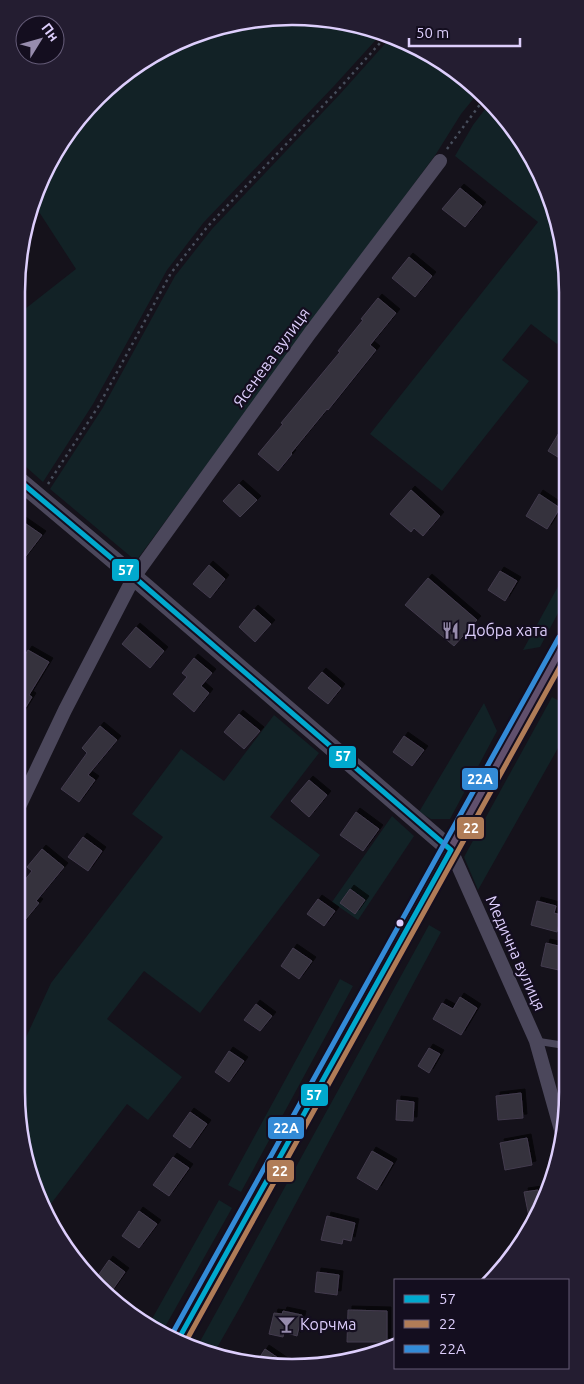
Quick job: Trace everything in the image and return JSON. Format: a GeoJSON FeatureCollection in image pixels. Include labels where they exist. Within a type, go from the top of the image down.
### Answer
{"type":"FeatureCollection","features":[{"type":"Feature","properties":{"kind":"main road"},"geometry":{"type":"LineString","coordinates":[[181,1335],[559,655]]}},
{"type":"Feature","properties":{"kind":"street","name":"Ясенева вулиця"},"geometry":{"type":"LineString","coordinates":[[25,794],[65,710],[134,577],[310,333],[440,161]]}},
{"type":"Feature","properties":{"kind":"street"},"geometry":{"type":"LineString","coordinates":[[25,486],[134,577],[451,850]]}},
{"type":"Feature","properties":{"kind":"street","name":"Медична вулиця"},"geometry":{"type":"LineString","coordinates":[[451,850],[536,1041],[558,1118]]}},
{"type":"Feature","properties":{"kind":"lane"},"geometry":{"type":"LineString","coordinates":[[536,1041],[559,1045]]}},
{"type":"Feature","properties":{"kind":"path"},"geometry":{"type":"LineString","coordinates":[[38,498],[98,407],[171,273],[208,226],[338,90],[382,41]]}},
{"type":"Feature","properties":{"kind":"path"},"geometry":{"type":"LineString","coordinates":[[440,161],[481,103]]}},
{"type":"Feature","properties":{"kind":"shaded area"},"geometry":{"type":"Polygon","coordinates":[[[292,25],[327,27],[377,39],[204,222],[167,270],[93,404],[43,482],[25,466],[25,309],[76,269],[38,210],[45,190],[61,158],[80,129],[103,103],[129,80],[159,61],[190,45],[223,34],[257,27],[292,25]]]}},
{"type":"Feature","properties":{"kind":"shaded area"},"geometry":{"type":"Polygon","coordinates":[[[386,42],[426,61],[455,80],[475,97],[461,114],[436,154],[136,561],[50,489],[102,409],[175,276],[212,229],[386,42]]]}},
{"type":"Feature","properties":{"kind":"shaded area"},"geometry":{"type":"Polygon","coordinates":[[[486,108],[514,144],[539,190],[550,223],[557,257],[559,342],[557,344],[531,324],[502,360],[529,381],[442,491],[370,434],[538,222],[455,156],[473,125],[486,108]]]}},
{"type":"Feature","properties":{"kind":"shaded area"},"geometry":{"type":"Polygon","coordinates":[[[559,585],[559,611],[540,647],[523,650],[559,585]]]}},
{"type":"Feature","properties":{"kind":"shaded area"},"geometry":{"type":"Polygon","coordinates":[[[552,697],[559,701],[559,746],[478,890],[464,857],[552,697]]]}},
{"type":"Feature","properties":{"kind":"shaded area"},"geometry":{"type":"Polygon","coordinates":[[[484,703],[497,731],[450,819],[431,819],[419,812],[484,703]]]}},
{"type":"Feature","properties":{"kind":"shaded area"},"geometry":{"type":"Polygon","coordinates":[[[274,715],[319,753],[270,817],[320,855],[200,1013],[144,971],[107,1019],[182,1077],[148,1120],[127,1104],[50,1205],[39,1178],[27,1127],[25,1039],[51,983],[163,837],[132,814],[181,749],[224,781],[274,715]]]}},
{"type":"Feature","properties":{"kind":"shaded area"},"geometry":{"type":"Polygon","coordinates":[[[392,816],[414,836],[358,920],[332,902],[392,816]]]}},
{"type":"Feature","properties":{"kind":"shaded area"},"geometry":{"type":"Polygon","coordinates":[[[429,925],[441,932],[243,1302],[217,1348],[199,1343],[429,925]]]}},
{"type":"Feature","properties":{"kind":"shaded area"},"geometry":{"type":"Polygon","coordinates":[[[340,979],[353,986],[241,1192],[228,1185],[340,979]]]}},
{"type":"Feature","properties":{"kind":"shaded area"},"geometry":{"type":"Polygon","coordinates":[[[219,1200],[232,1208],[165,1327],[152,1319],[219,1200]]]}},
{"type":"Feature","properties":{"kind":"building"},"geometry":{"type":"Polygon","coordinates":[[[460,188],[482,206],[465,227],[442,209],[460,188]]]}},
{"type":"Feature","properties":{"kind":"building"},"geometry":{"type":"Polygon","coordinates":[[[409,257],[432,276],[415,297],[392,278],[409,257]]]}},
{"type":"Feature","properties":{"kind":"building"},"geometry":{"type":"Polygon","coordinates":[[[378,298],[396,313],[370,345],[376,350],[278,471],[258,454],[340,352],[338,351],[378,298]]]}},
{"type":"Feature","properties":{"kind":"building"},"geometry":{"type":"Polygon","coordinates":[[[559,433],[559,458],[548,451],[559,433]]]}},
{"type":"Feature","properties":{"kind":"building"},"geometry":{"type":"Polygon","coordinates":[[[239,484],[257,500],[240,517],[223,501],[239,484]]]}},
{"type":"Feature","properties":{"kind":"building"},"geometry":{"type":"Polygon","coordinates":[[[411,490],[440,516],[423,536],[414,528],[411,532],[390,514],[411,490]]]}},
{"type":"Feature","properties":{"kind":"building"},"geometry":{"type":"Polygon","coordinates":[[[539,494],[559,507],[547,529],[526,516],[539,494]]]}},
{"type":"Feature","properties":{"kind":"building"},"geometry":{"type":"Polygon","coordinates":[[[25,523],[42,535],[25,557],[25,523]]]}},
{"type":"Feature","properties":{"kind":"building"},"geometry":{"type":"Polygon","coordinates":[[[209,565],[225,579],[210,598],[193,584],[209,565]]]}},
{"type":"Feature","properties":{"kind":"building"},"geometry":{"type":"Polygon","coordinates":[[[500,571],[517,581],[505,601],[488,590],[500,571]]]}},
{"type":"Feature","properties":{"kind":"building"},"geometry":{"type":"Polygon","coordinates":[[[428,578],[477,620],[454,646],[405,605],[428,578]]]}},
{"type":"Feature","properties":{"kind":"building"},"geometry":{"type":"Polygon","coordinates":[[[254,609],[271,624],[255,642],[239,627],[254,609]]]}},
{"type":"Feature","properties":{"kind":"building"},"geometry":{"type":"Polygon","coordinates":[[[136,627],[164,651],[150,668],[122,644],[136,627]]]}},
{"type":"Feature","properties":{"kind":"building"},"geometry":{"type":"Polygon","coordinates":[[[28,650],[49,662],[29,695],[32,697],[25,708],[25,655],[28,650]]]}},
{"type":"Feature","properties":{"kind":"building"},"geometry":{"type":"Polygon","coordinates":[[[194,658],[212,673],[201,686],[209,693],[194,712],[173,694],[187,677],[182,673],[194,658]]]}},
{"type":"Feature","properties":{"kind":"building"},"geometry":{"type":"Polygon","coordinates":[[[322,672],[341,688],[328,704],[308,688],[322,672]]]}},
{"type":"Feature","properties":{"kind":"building"},"geometry":{"type":"Polygon","coordinates":[[[239,714],[260,731],[244,749],[224,732],[239,714]]]}},
{"type":"Feature","properties":{"kind":"building"},"geometry":{"type":"Polygon","coordinates":[[[100,726],[117,740],[88,775],[95,780],[79,802],[61,789],[87,753],[82,748],[100,726]]]}},
{"type":"Feature","properties":{"kind":"building"},"geometry":{"type":"Polygon","coordinates":[[[404,736],[424,750],[412,766],[393,752],[404,736]]]}},
{"type":"Feature","properties":{"kind":"building"},"geometry":{"type":"Polygon","coordinates":[[[309,780],[327,795],[309,817],[291,801],[309,780]]]}},
{"type":"Feature","properties":{"kind":"building"},"geometry":{"type":"Polygon","coordinates":[[[356,812],[379,829],[363,851],[340,835],[356,812]]]}},
{"type":"Feature","properties":{"kind":"building"},"geometry":{"type":"Polygon","coordinates":[[[83,837],[102,851],[88,871],[68,857],[83,837]]]}},
{"type":"Feature","properties":{"kind":"building"},"geometry":{"type":"Polygon","coordinates":[[[42,849],[64,867],[36,901],[39,903],[25,920],[25,880],[32,871],[27,867],[42,849]]]}},
{"type":"Feature","properties":{"kind":"building"},"geometry":{"type":"Polygon","coordinates":[[[350,889],[365,900],[355,914],[340,903],[350,889]]]}},
{"type":"Feature","properties":{"kind":"building"},"geometry":{"type":"Polygon","coordinates":[[[318,899],[335,911],[324,926],[307,914],[318,899]]]}},
{"type":"Feature","properties":{"kind":"building"},"geometry":{"type":"Polygon","coordinates":[[[537,901],[556,906],[554,913],[559,914],[557,932],[531,925],[537,901]]]}},
{"type":"Feature","properties":{"kind":"building"},"geometry":{"type":"Polygon","coordinates":[[[546,943],[559,946],[559,970],[541,966],[546,943]]]}},
{"type":"Feature","properties":{"kind":"building"},"geometry":{"type":"Polygon","coordinates":[[[293,948],[312,961],[299,979],[281,966],[293,948]]]}},
{"type":"Feature","properties":{"kind":"building"},"geometry":{"type":"Polygon","coordinates":[[[460,997],[477,1008],[461,1035],[433,1019],[442,1003],[453,1009],[460,997]]]}},
{"type":"Feature","properties":{"kind":"building"},"geometry":{"type":"Polygon","coordinates":[[[256,1004],[272,1016],[260,1031],[244,1020],[256,1004]]]}},
{"type":"Feature","properties":{"kind":"building"},"geometry":{"type":"Polygon","coordinates":[[[429,1048],[440,1054],[429,1073],[418,1066],[429,1048]]]}},
{"type":"Feature","properties":{"kind":"building"},"geometry":{"type":"Polygon","coordinates":[[[229,1051],[244,1061],[229,1082],[215,1072],[229,1051]]]}},
{"type":"Feature","properties":{"kind":"building"},"geometry":{"type":"Polygon","coordinates":[[[521,1093],[523,1118],[498,1120],[496,1096],[521,1093]]]}},
{"type":"Feature","properties":{"kind":"building"},"geometry":{"type":"Polygon","coordinates":[[[397,1100],[414,1102],[413,1121],[396,1120],[397,1100]]]}},
{"type":"Feature","properties":{"kind":"building"},"geometry":{"type":"Polygon","coordinates":[[[190,1112],[207,1124],[190,1148],[173,1136],[190,1112]]]}},
{"type":"Feature","properties":{"kind":"building"},"geometry":{"type":"Polygon","coordinates":[[[527,1138],[532,1165],[505,1170],[500,1143],[527,1138]]]}},
{"type":"Feature","properties":{"kind":"building"},"geometry":{"type":"Polygon","coordinates":[[[372,1151],[393,1163],[377,1190],[357,1178],[372,1151]]]}},
{"type":"Feature","properties":{"kind":"building"},"geometry":{"type":"Polygon","coordinates":[[[173,1157],[189,1168],[169,1196],[153,1185],[173,1157]]]}},
{"type":"Feature","properties":{"kind":"building"},"geometry":{"type":"Polygon","coordinates":[[[538,1190],[539,1194],[529,1215],[524,1192],[538,1190]]]}},
{"type":"Feature","properties":{"kind":"building"},"geometry":{"type":"Polygon","coordinates":[[[139,1211],[157,1224],[139,1248],[122,1236],[139,1211]]]}},
{"type":"Feature","properties":{"kind":"building"},"geometry":{"type":"Polygon","coordinates":[[[327,1216],[355,1223],[351,1241],[343,1239],[342,1244],[321,1240],[327,1216]]]}},
{"type":"Feature","properties":{"kind":"building"},"geometry":{"type":"Polygon","coordinates":[[[109,1260],[125,1272],[113,1290],[98,1276],[109,1260]]]}},
{"type":"Feature","properties":{"kind":"building"},"geometry":{"type":"Polygon","coordinates":[[[317,1272],[339,1275],[337,1295],[315,1292],[317,1272]]]}},
{"type":"Feature","properties":{"kind":"building"},"geometry":{"type":"Polygon","coordinates":[[[348,1310],[387,1311],[387,1342],[347,1342],[348,1310]]]}},
{"type":"Feature","properties":{"kind":"building","name":"Корчма"},"geometry":{"type":"Polygon","coordinates":[[[283,1311],[302,1315],[297,1336],[284,1332],[283,1337],[269,1334],[274,1313],[282,1314],[283,1311]]]}},
{"type":"Feature","properties":{"kind":"building"},"geometry":{"type":"Polygon","coordinates":[[[265,1349],[279,1358],[275,1358],[260,1357],[265,1349]]]}},
{"type":"Feature","properties":{"kind":"transit line","name":"57"},"geometry":{"type":"LineString","coordinates":[[25,486],[451,850]]}},
{"type":"Feature","properties":{"kind":"transit line","name":"22А"},"geometry":{"type":"LineString","coordinates":[[174,1331],[559,637]]}},
{"type":"Feature","properties":{"kind":"transit line","name":"22"},"geometry":{"type":"LineString","coordinates":[[188,1338],[559,669]]}},
{"type":"Feature","properties":{"kind":"transit line","name":"57"},"geometry":{"type":"LineString","coordinates":[[181,1335],[451,850]]}},
{"type":"Feature","properties":{"kind":"place","name":"Добра хата"},"geometry":{"type":"Point","coordinates":[451,630]}},
{"type":"Feature","properties":{"kind":"place","name":"Корчма"},"geometry":{"type":"Point","coordinates":[286,1324]}}]}
